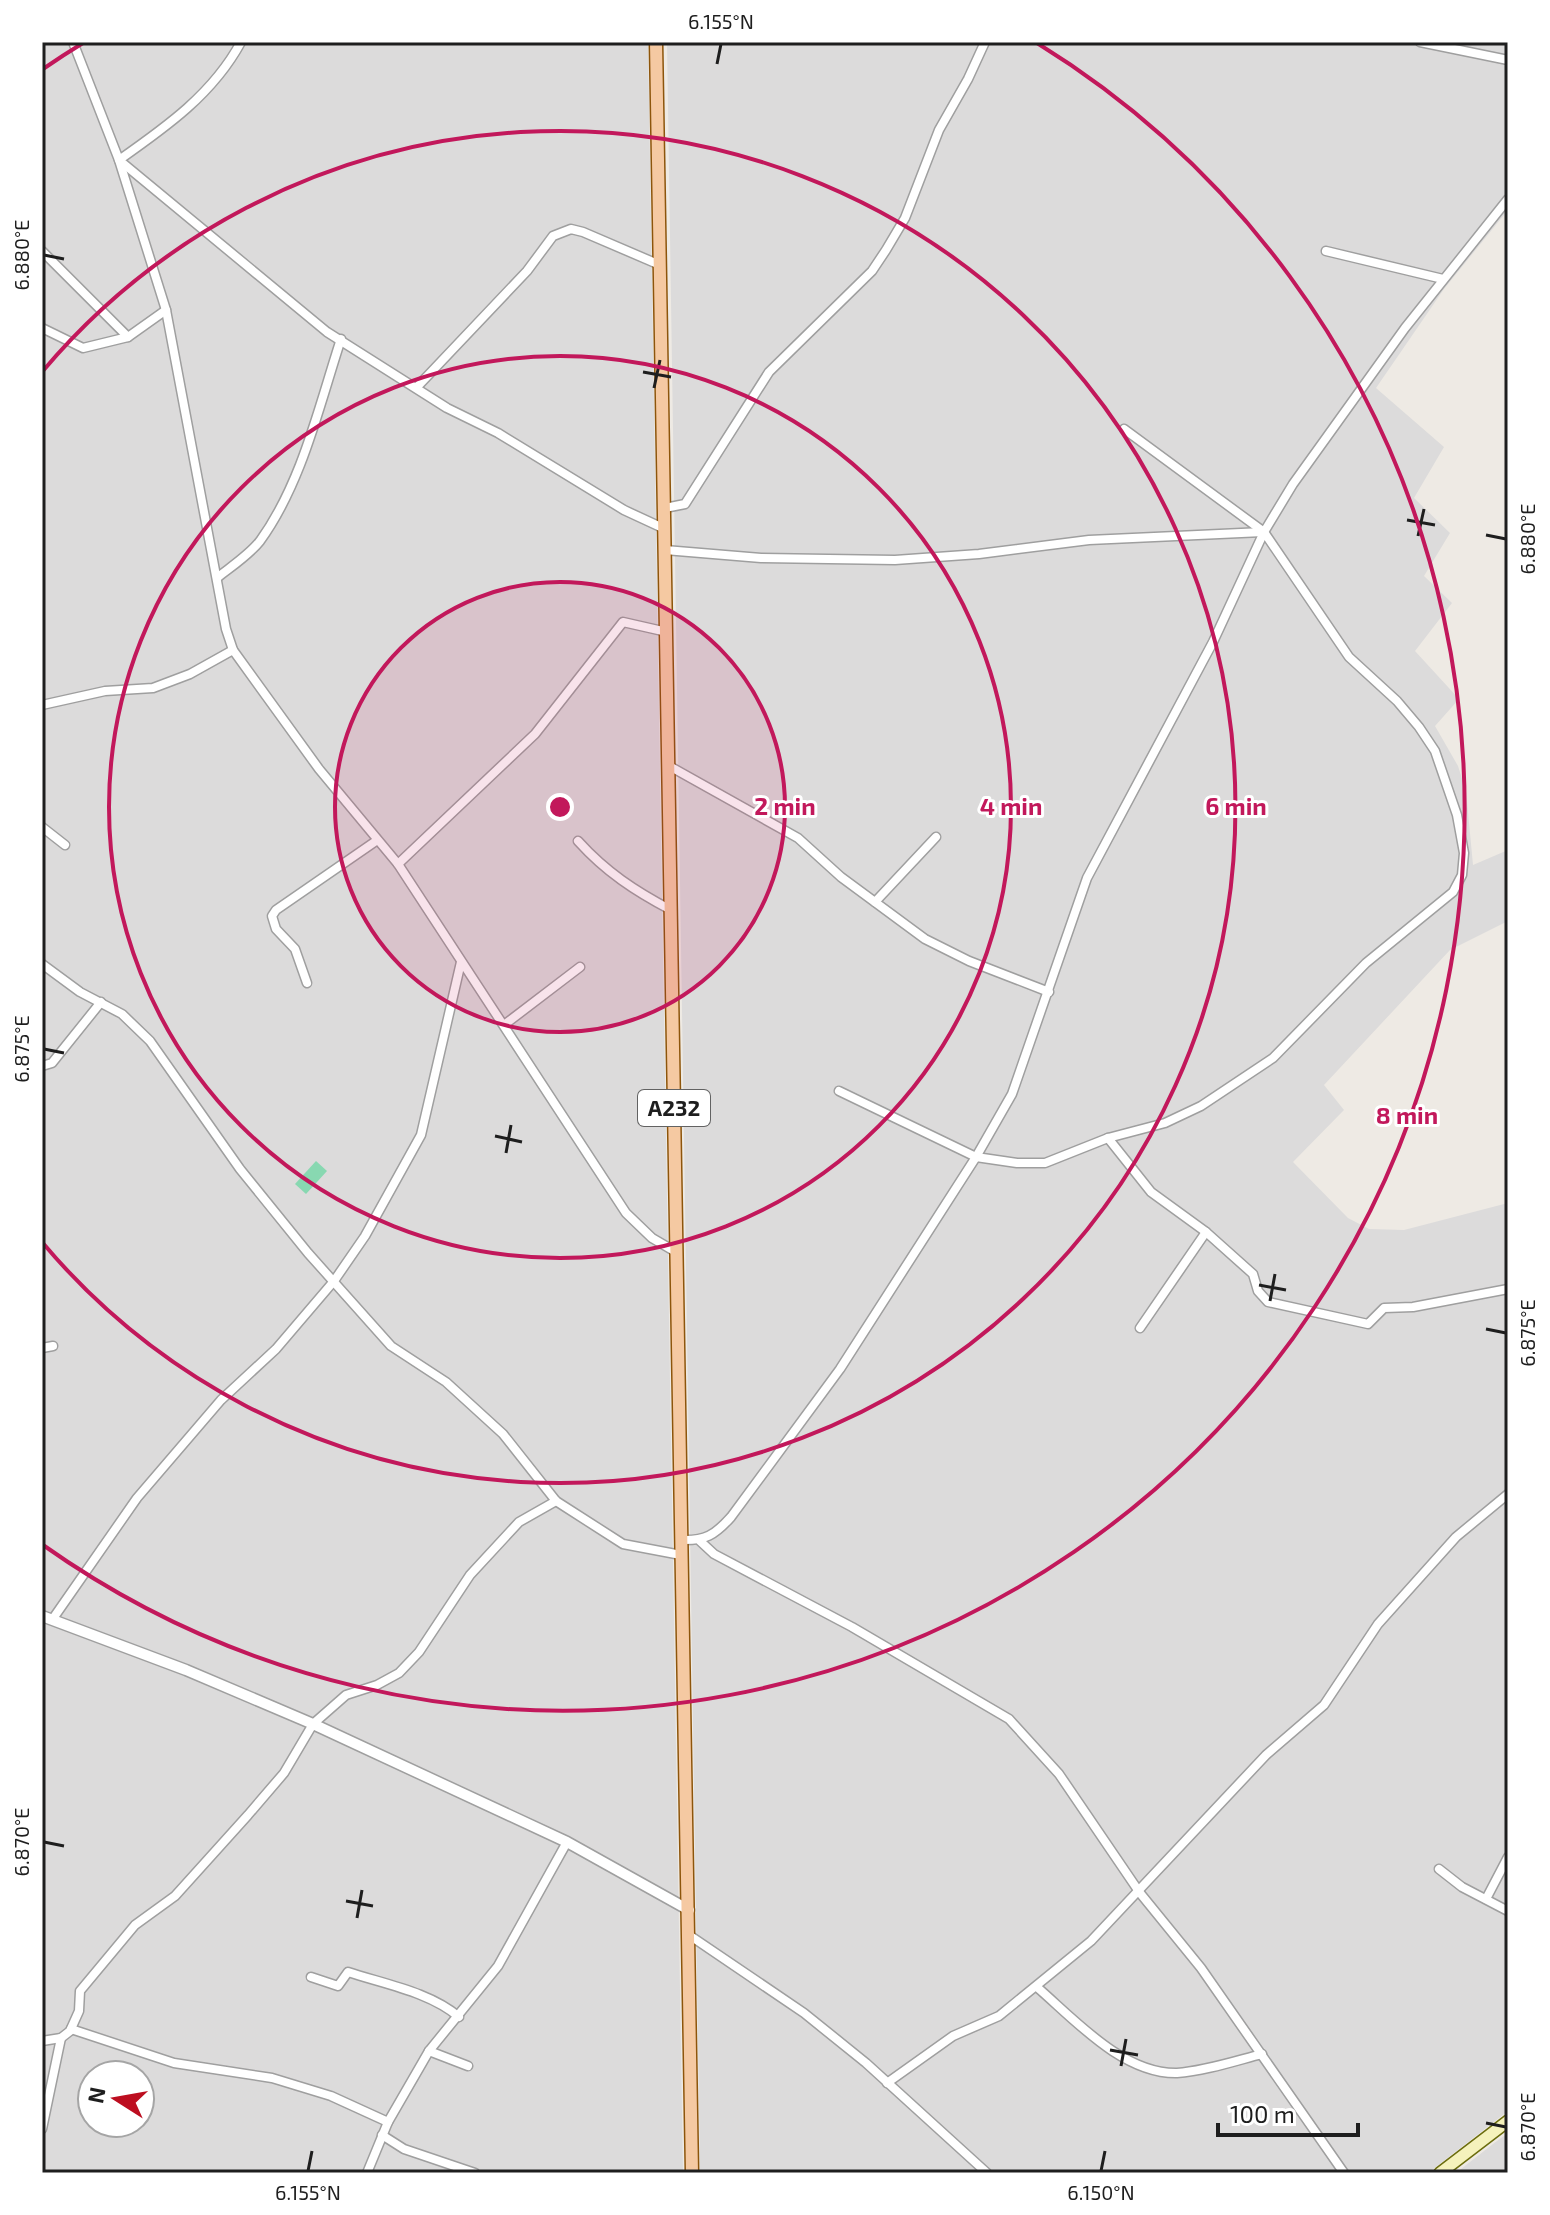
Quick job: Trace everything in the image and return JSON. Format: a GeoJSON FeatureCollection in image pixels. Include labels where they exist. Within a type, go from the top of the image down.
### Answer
{"type":"FeatureCollection","features":[{"type":"Feature","properties":{"kind":"main road","name":"A232"},"geometry":{"type":"LineString","coordinates":[[656,42],[671,767],[692,2173]]}},
{"type":"Feature","properties":{"kind":"main road"},"geometry":{"type":"LineString","coordinates":[[1440,2173],[1508,2121]]}},
{"type":"Feature","properties":{"kind":"street"},"geometry":{"type":"LineString","coordinates":[[73,42],[119,160],[166,310],[226,629],[233,650],[319,769],[398,864],[626,1213],[652,1238],[676,1252]]}},
{"type":"Feature","properties":{"kind":"street"},"geometry":{"type":"LineString","coordinates":[[119,160],[184,114],[230,60],[241,42]]}},
{"type":"Feature","properties":{"kind":"street"},"geometry":{"type":"LineString","coordinates":[[665,508],[685,504],[769,372],[879,260],[905,218],[939,130],[985,42]]}},
{"type":"Feature","properties":{"kind":"street"},"geometry":{"type":"LineString","coordinates":[[1420,42],[1508,60]]}},
{"type":"Feature","properties":{"kind":"street"},"geometry":{"type":"LineString","coordinates":[[119,160],[341,339],[447,408],[498,433],[624,510],[665,529]]}},
{"type":"Feature","properties":{"kind":"street"},"geometry":{"type":"LineString","coordinates":[[681,1540],[700,1541],[714,1535],[731,1517],[840,1369],[976,1157],[1012,1094],[1087,878],[1213,642],[1264,532],[1293,484],[1443,279],[1508,199]]}},
{"type":"Feature","properties":{"kind":"street"},"geometry":{"type":"LineString","coordinates":[[417,387],[527,271],[553,236],[571,229],[583,232],[660,265]]}},
{"type":"Feature","properties":{"kind":"street"},"geometry":{"type":"LineString","coordinates":[[42,251],[128,337]]}},
{"type":"Feature","properties":{"kind":"street"},"geometry":{"type":"LineString","coordinates":[[1326,251],[1443,279]]}},
{"type":"Feature","properties":{"kind":"street"},"geometry":{"type":"LineString","coordinates":[[42,328],[83,348],[128,337],[166,310]]}},
{"type":"Feature","properties":{"kind":"street"},"geometry":{"type":"LineString","coordinates":[[218,577],[258,544],[276,515],[299,466],[341,339]]}},
{"type":"Feature","properties":{"kind":"street"},"geometry":{"type":"LineString","coordinates":[[839,1091],[976,1157],[1045,1163],[1108,1138],[1165,1123],[1201,1106],[1273,1058],[1366,963],[1453,892],[1462,875],[1464,853],[1457,815],[1435,751],[1397,701],[1349,657],[1264,532],[1124,429]]}},
{"type":"Feature","properties":{"kind":"street"},"geometry":{"type":"LineString","coordinates":[[665,550],[761,558],[895,560],[979,554],[1089,540],[1264,532]]}},
{"type":"Feature","properties":{"kind":"street"},"geometry":{"type":"LineString","coordinates":[[398,864],[535,734],[623,622],[667,632]]}},
{"type":"Feature","properties":{"kind":"street"},"geometry":{"type":"LineString","coordinates":[[42,705],[105,691],[153,688],[190,674],[233,650]]}},
{"type":"Feature","properties":{"kind":"street"},"geometry":{"type":"LineString","coordinates":[[671,767],[798,838],[925,939],[969,961],[1049,992]]}},
{"type":"Feature","properties":{"kind":"street"},"geometry":{"type":"LineString","coordinates":[[42,827],[65,845]]}},
{"type":"Feature","properties":{"kind":"street"},"geometry":{"type":"LineString","coordinates":[[875,902],[936,837]]}},
{"type":"Feature","properties":{"kind":"street"},"geometry":{"type":"LineString","coordinates":[[307,983],[295,949],[276,929],[272,916],[276,910],[376,841]]}},
{"type":"Feature","properties":{"kind":"street"},"geometry":{"type":"LineString","coordinates":[[578,841],[601,866],[625,885],[671,910]]}},
{"type":"Feature","properties":{"kind":"street"},"geometry":{"type":"LineString","coordinates":[[461,962],[421,1135],[365,1236],[334,1281],[264,1363],[221,1400],[137,1498],[47,1618],[313,1724],[567,1842],[689,1910]]}},
{"type":"Feature","properties":{"kind":"street"},"geometry":{"type":"LineString","coordinates":[[42,964],[80,992],[122,1014],[150,1041],[240,1169],[391,1346],[446,1382],[503,1434],[556,1501],[623,1544],[681,1555]]}},
{"type":"Feature","properties":{"kind":"street"},"geometry":{"type":"LineString","coordinates":[[504,1025],[580,967]]}},
{"type":"Feature","properties":{"kind":"street"},"geometry":{"type":"LineString","coordinates":[[42,1066],[52,1063],[101,1002]]}},
{"type":"Feature","properties":{"kind":"street"},"geometry":{"type":"LineString","coordinates":[[1108,1138],[1151,1192],[1206,1232],[1253,1274],[1258,1291],[1268,1302],[1368,1324],[1384,1308],[1413,1307],[1508,1289]]}},
{"type":"Feature","properties":{"kind":"street"},"geometry":{"type":"LineString","coordinates":[[1140,1328],[1206,1232]]}},
{"type":"Feature","properties":{"kind":"street"},"geometry":{"type":"LineString","coordinates":[[42,1348],[53,1346]]}},
{"type":"Feature","properties":{"kind":"street"},"geometry":{"type":"LineString","coordinates":[[887,2083],[953,2036],[999,2016],[1038,1988],[1140,1893],[1269,1752],[1324,1705],[1378,1624],[1456,1537],[1508,1494]]}},
{"type":"Feature","properties":{"kind":"street"},"geometry":{"type":"LineString","coordinates":[[42,2041],[61,2038],[71,2029],[79,2011],[80,1991],[135,1925],[175,1896],[248,1815],[284,1773],[313,1724],[346,1695],[377,1685],[399,1673],[419,1652],[479,1565],[519,1522],[556,1501]]}},
{"type":"Feature","properties":{"kind":"street"},"geometry":{"type":"LineString","coordinates":[[700,1541],[714,1554],[852,1627],[1009,1719],[1059,1774],[1140,1893],[1201,1968],[1344,2173]]}},
{"type":"Feature","properties":{"kind":"street"},"geometry":{"type":"LineString","coordinates":[[367,2173],[388,2122],[429,2051],[498,1966],[567,1842]]}},
{"type":"Feature","properties":{"kind":"street"},"geometry":{"type":"LineString","coordinates":[[1486,1899],[1508,1857]]}},
{"type":"Feature","properties":{"kind":"street"},"geometry":{"type":"LineString","coordinates":[[1439,1869],[1508,1911]]}},
{"type":"Feature","properties":{"kind":"street"},"geometry":{"type":"LineString","coordinates":[[689,1935],[804,2013],[987,2173]]}},
{"type":"Feature","properties":{"kind":"street"},"geometry":{"type":"LineString","coordinates":[[311,1977],[338,1986],[348,1972],[415,1994],[459,2017]]}},
{"type":"Feature","properties":{"kind":"street"},"geometry":{"type":"LineString","coordinates":[[1038,1988],[1095,2038],[1137,2065],[1155,2071],[1178,2073],[1262,2054]]}},
{"type":"Feature","properties":{"kind":"street"},"geometry":{"type":"LineString","coordinates":[[71,2029],[183,2065],[272,2078],[331,2096],[388,2122]]}},
{"type":"Feature","properties":{"kind":"street"},"geometry":{"type":"LineString","coordinates":[[42,2129],[61,2038]]}},
{"type":"Feature","properties":{"kind":"street"},"geometry":{"type":"LineString","coordinates":[[429,2051],[468,2066]]}},
{"type":"Feature","properties":{"kind":"street"},"geometry":{"type":"LineString","coordinates":[[382,2135],[404,2149],[475,2173]]}},
{"type":"Feature","properties":{"kind":"shaded area"},"geometry":{"type":"Polygon","coordinates":[[[42,42],[648,42],[683,2173],[42,2173],[42,42]]]}},
{"type":"Feature","properties":{"kind":"shaded area"},"geometry":{"type":"Polygon","coordinates":[[[667,42],[1508,42],[1508,210],[1444,289],[1376,388],[1444,447],[1414,498],[1450,533],[1424,576],[1452,603],[1415,651],[1459,699],[1435,726],[1458,766],[1466,791],[1473,865],[1508,850],[1508,921],[1450,950],[1324,1085],[1344,1110],[1293,1162],[1348,1218],[1369,1229],[1404,1230],[1508,1203],[1508,2111],[1428,2173],[700,2173],[667,42]]]}},
{"type":"Feature","properties":{"kind":"shaded area"},"geometry":{"type":"Polygon","coordinates":[[[1508,2133],[1508,2173],[1456,2173],[1493,2144],[1508,2133]]]}},
{"type":"Feature","properties":{"kind":"green space"},"geometry":{"type":"Polygon","coordinates":[[[316,1161],[327,1171],[306,1194],[295,1184],[316,1161]]]}}]}
